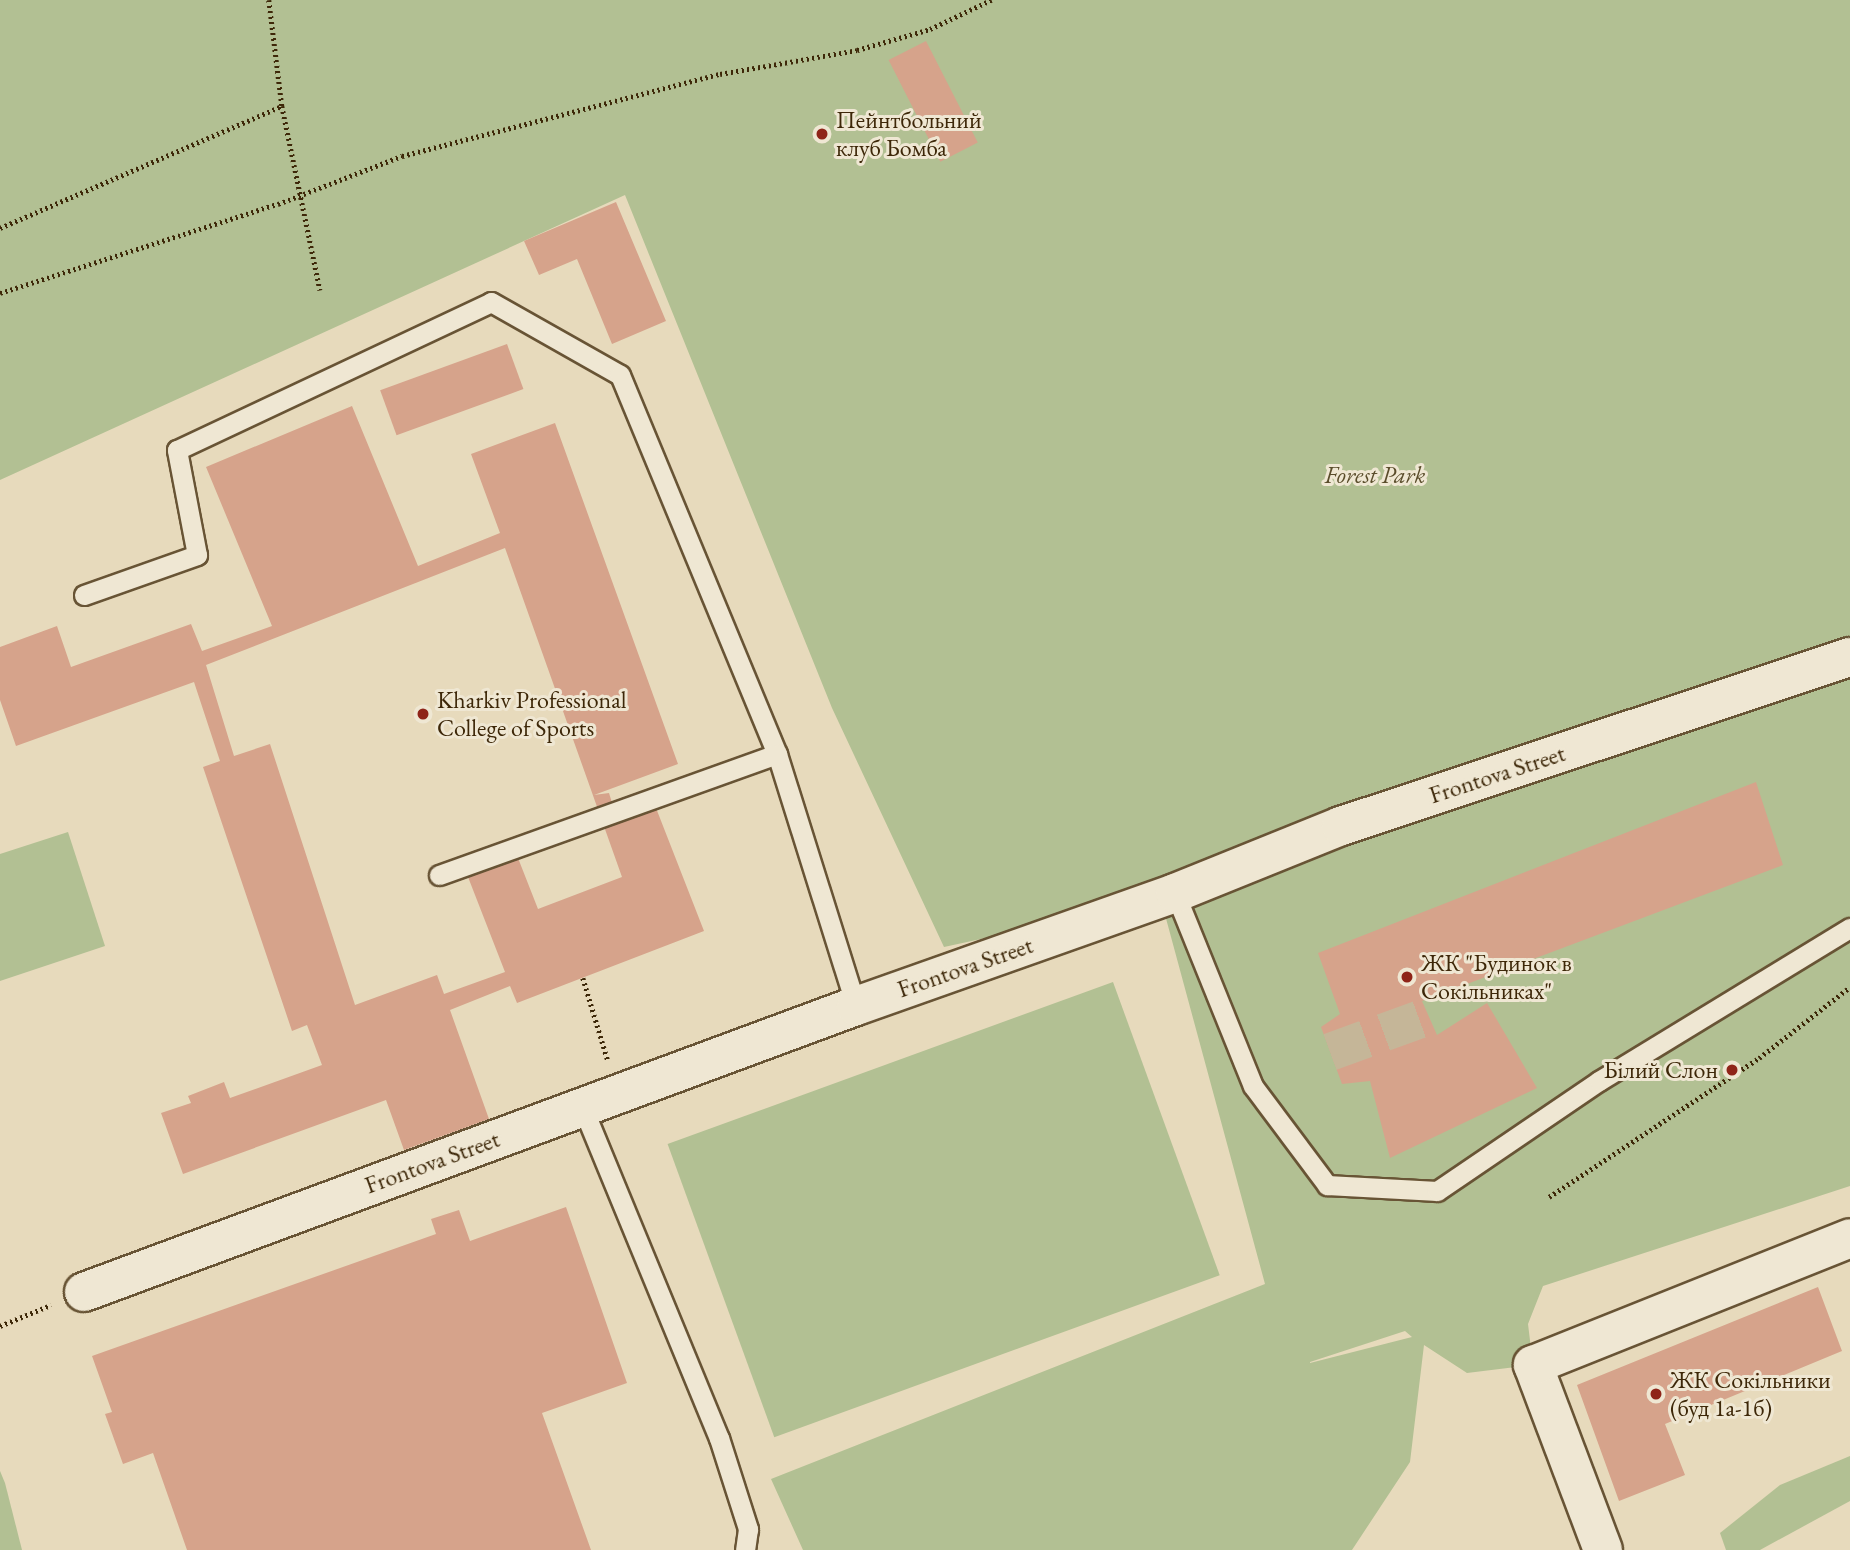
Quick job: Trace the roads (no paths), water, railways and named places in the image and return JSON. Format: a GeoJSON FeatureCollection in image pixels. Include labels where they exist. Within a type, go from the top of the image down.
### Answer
{"type":"FeatureCollection","features":[{"type":"Feature","properties":{"kind":"street","name":"Frontova Street"},"geometry":{"type":"LineString","coordinates":[[84,1292],[582,1106],[1175,893],[1341,826],[1850,657]]}},
{"type":"Feature","properties":{"kind":"street"},"geometry":{"type":"LineString","coordinates":[[1603,1550],[1533,1365],[1850,1238]]}},
{"type":"Feature","properties":{"kind":"lane"},"geometry":{"type":"LineString","coordinates":[[85,595],[197,555],[177,450],[491,302],[620,375],[777,754],[856,1006]]}},
{"type":"Feature","properties":{"kind":"lane"},"geometry":{"type":"LineString","coordinates":[[439,875],[777,754]]}},
{"type":"Feature","properties":{"kind":"lane"},"geometry":{"type":"LineString","coordinates":[[1175,893],[1253,1086],[1327,1185],[1437,1191],[1599,1081],[1850,928]]}},
{"type":"Feature","properties":{"kind":"lane"},"geometry":{"type":"LineString","coordinates":[[582,1106],[719,1438],[748,1529],[745,1550]]}},
{"type":"Feature","properties":{"kind":"tunnel"},"geometry":{"type":"LineString","coordinates":[[1330,1052],[1429,1016]]}},
{"type":"Feature","properties":{"kind":"place","name":"Пейнтбольний клуб Бомба"},"geometry":{"type":"Point","coordinates":[822,134]}},
{"type":"Feature","properties":{"kind":"place","name":"Kharkiv Professional College of Sports"},"geometry":{"type":"Point","coordinates":[423,714]}},
{"type":"Feature","properties":{"kind":"place","name":"ЖК \"Будинок в Сокільниках\""},"geometry":{"type":"Point","coordinates":[1407,977]}},
{"type":"Feature","properties":{"kind":"place","name":"Білий Слон"},"geometry":{"type":"Point","coordinates":[1732,1070]}},
{"type":"Feature","properties":{"kind":"place","name":"ЖК Сокільники (буд 1а-1б)"},"geometry":{"type":"Point","coordinates":[1656,1394]}},
{"type":"Feature","properties":{"kind":"park label","name":"Forest Park"},"geometry":{"type":"Point","coordinates":[1375,475]}}]}
